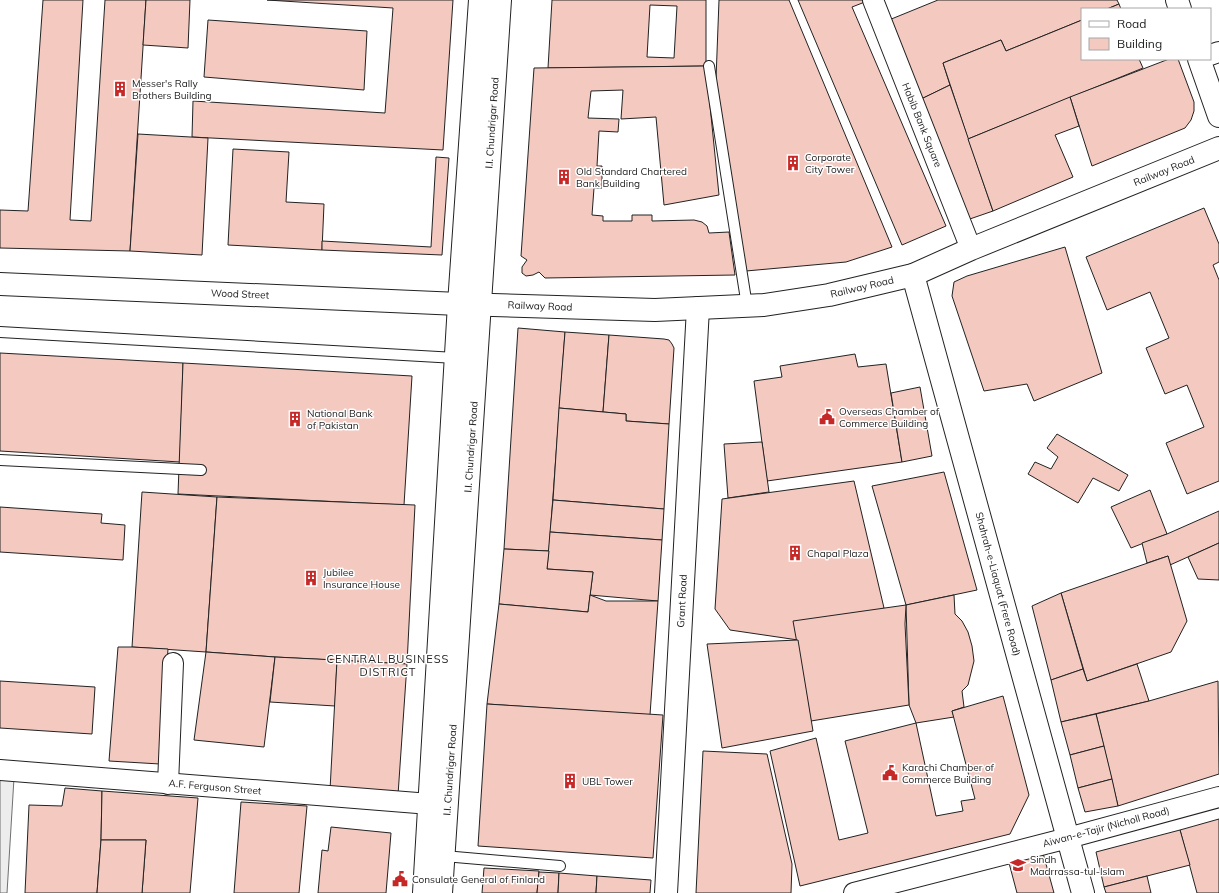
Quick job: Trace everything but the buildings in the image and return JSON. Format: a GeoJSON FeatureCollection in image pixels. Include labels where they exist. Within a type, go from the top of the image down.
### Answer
{"type":"FeatureCollection","features":[{"type":"Feature","properties":{"kind":"main road","name":"I.I. Chundrigar Road"},"geometry":{"type":"LineString","coordinates":[[424,893],[459,304],[480,0]]}},
{"type":"Feature","properties":{"kind":"main road","name":"I.I. Chundrigar Road"},"geometry":{"type":"LineString","coordinates":[[441,893],[500,0]]}},
{"type":"Feature","properties":{"kind":"main road"},"geometry":{"type":"LineString","coordinates":[[1199,60],[1219,116]]}},
{"type":"Feature","properties":{"kind":"main road","name":"Railway Road"},"geometry":{"type":"LineString","coordinates":[[480,304],[655,310],[764,305],[829,295],[913,275],[971,249],[1219,148]]}},
{"type":"Feature","properties":{"kind":"main road","name":"Shahrah-e-Liaquat (Frere Road)"},"geometry":{"type":"LineString","coordinates":[[913,275],[1082,893]]}},
{"type":"Feature","properties":{"kind":"main road","name":"Wood Street"},"geometry":{"type":"LineString","coordinates":[[0,284],[480,304]]}},
{"type":"Feature","properties":{"kind":"main road","name":"Grant Road"},"geometry":{"type":"LineString","coordinates":[[666,893],[698,308]]}},
{"type":"Feature","properties":{"kind":"street","name":"Habib Bank Square"},"geometry":{"type":"LineString","coordinates":[[873,0],[971,249]]}},
{"type":"Feature","properties":{"kind":"street"},"geometry":{"type":"LineString","coordinates":[[168,784],[173,663]]}},
{"type":"Feature","properties":{"kind":"street","name":"A.F. Ferguson Street"},"geometry":{"type":"LineString","coordinates":[[0,770],[430,804]]}},
{"type":"Feature","properties":{"kind":"street","name":"Aiwan-e-Tajir (Nicholl Road)"},"geometry":{"type":"LineString","coordinates":[[854,893],[1068,838],[1219,797]]}},
{"type":"Feature","properties":{"kind":"lane"},"geometry":{"type":"LineString","coordinates":[[709,66],[747,306]]}},
{"type":"Feature","properties":{"kind":"lane"},"geometry":{"type":"LineString","coordinates":[[0,332],[456,358]]}},
{"type":"Feature","properties":{"kind":"lane"},"geometry":{"type":"LineString","coordinates":[[0,460],[201,470]]}},
{"type":"Feature","properties":{"kind":"lane"},"geometry":{"type":"LineString","coordinates":[[444,856],[560,866]]}},
{"type":"Feature","properties":{"kind":"shaded area"},"geometry":{"type":"Polygon","coordinates":[[[0,777],[14,778],[7,893],[0,893],[0,777]]]}},
{"type":"Feature","properties":{"kind":"place","name":"Messer's Rally Brothers Building"},"geometry":{"type":"Point","coordinates":[120,89]}},
{"type":"Feature","properties":{"kind":"place","name":"Corporate City Tower"},"geometry":{"type":"Point","coordinates":[793,163]}},
{"type":"Feature","properties":{"kind":"place","name":"Old Standard Chartered Bank Building"},"geometry":{"type":"Point","coordinates":[564,177]}},
{"type":"Feature","properties":{"kind":"place","name":"Overseas Chamber of Commerce Building"},"geometry":{"type":"Point","coordinates":[827,417]}},
{"type":"Feature","properties":{"kind":"place","name":"National Bank of Pakistan"},"geometry":{"type":"Point","coordinates":[295,419]}},
{"type":"Feature","properties":{"kind":"place","name":"Chapal Plaza"},"geometry":{"type":"Point","coordinates":[795,553]}},
{"type":"Feature","properties":{"kind":"place","name":"Jubilee Insurance House"},"geometry":{"type":"Point","coordinates":[311,578]}},
{"type":"Feature","properties":{"kind":"place","name":"Karachi Chamber of Commerce Building"},"geometry":{"type":"Point","coordinates":[890,773]}},
{"type":"Feature","properties":{"kind":"place","name":"UBL Tower"},"geometry":{"type":"Point","coordinates":[570,781]}},
{"type":"Feature","properties":{"kind":"place","name":"Sindh Madrrassa-tul-Islam"},"geometry":{"type":"Point","coordinates":[1018,865]}},
{"type":"Feature","properties":{"kind":"place","name":"Consulate General of Finland"},"geometry":{"type":"Point","coordinates":[400,879]}},
{"type":"Feature","properties":{"kind":"district","name":"CENTRAL BUSINESS DISTRICT"},"geometry":{"type":"Point","coordinates":[388,665]}}]}
